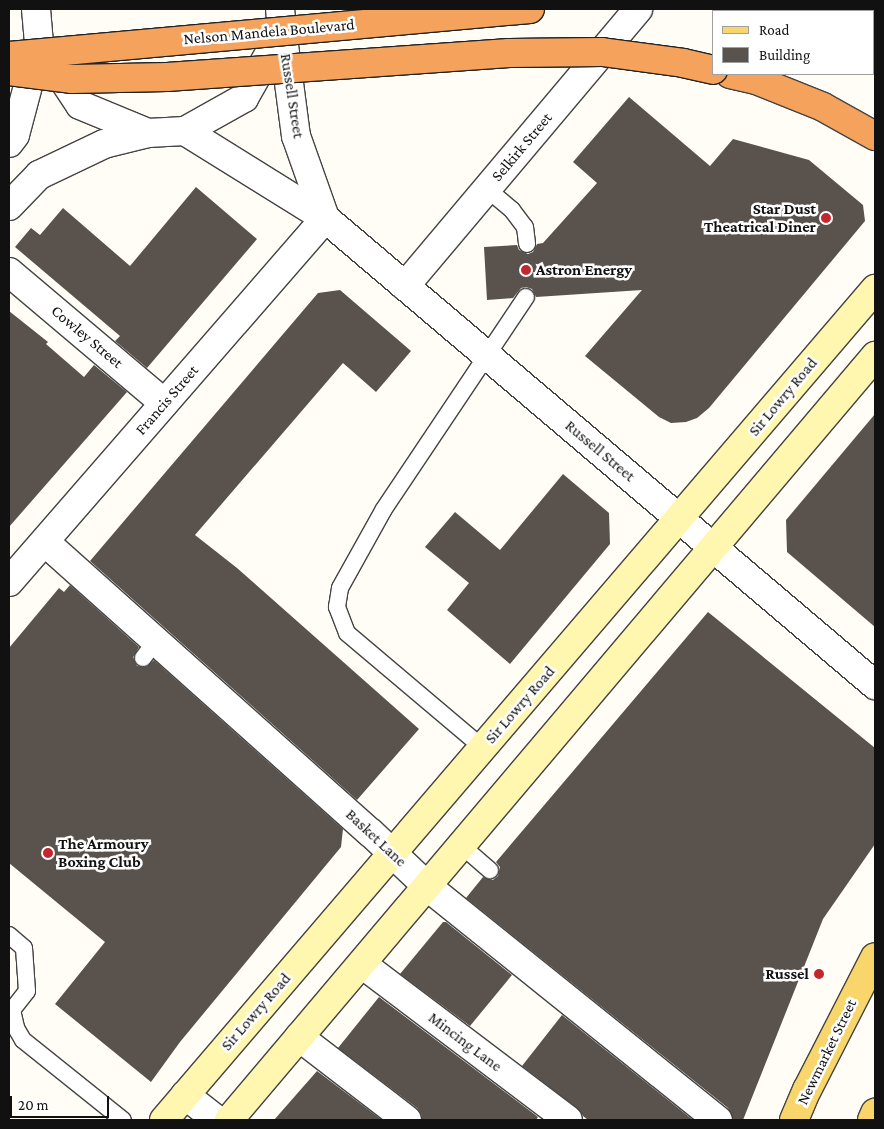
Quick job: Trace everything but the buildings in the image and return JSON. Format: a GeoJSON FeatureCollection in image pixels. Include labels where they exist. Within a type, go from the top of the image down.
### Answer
{"type":"FeatureCollection","features":[{"type":"Feature","properties":{"kind":"highway","name":"Nelson Mandela Boulevard"},"geometry":{"type":"LineString","coordinates":[[9,56],[530,9]]}},
{"type":"Feature","properties":{"kind":"highway"},"geometry":{"type":"LineString","coordinates":[[9,71],[72,79],[167,77],[509,53],[584,52],[602,52],[684,63],[712,70]]}},
{"type":"Feature","properties":{"kind":"highway"},"geometry":{"type":"LineString","coordinates":[[734,75],[756,80],[823,107],[875,136]]}},
{"type":"Feature","properties":{"kind":"main road","name":"Sir Lowry Road"},"geometry":{"type":"LineString","coordinates":[[164,1120],[875,289]]}},
{"type":"Feature","properties":{"kind":"main road"},"geometry":{"type":"LineString","coordinates":[[229,1120],[428,887],[875,356]]}},
{"type":"Feature","properties":{"kind":"main road","name":"Newmarket Street"},"geometry":{"type":"LineString","coordinates":[[794,1120],[807,1090],[875,957]]}},
{"type":"Feature","properties":{"kind":"main road"},"geometry":{"type":"LineString","coordinates":[[872,1120],[875,1113]]}},
{"type":"Feature","properties":{"kind":"street"},"geometry":{"type":"LineString","coordinates":[[9,143],[15,135],[39,43],[36,9]]}},
{"type":"Feature","properties":{"kind":"street","name":"Selkirk Street"},"geometry":{"type":"LineString","coordinates":[[405,286],[638,9]]}},
{"type":"Feature","properties":{"kind":"street"},"geometry":{"type":"LineString","coordinates":[[9,206],[39,176],[104,144],[148,133],[185,130],[244,98],[281,20]]}},
{"type":"Feature","properties":{"kind":"street","name":"Russell Street"},"geometry":{"type":"LineString","coordinates":[[281,20],[296,136],[326,218]]}},
{"type":"Feature","properties":{"kind":"street"},"geometry":{"type":"LineString","coordinates":[[39,43],[80,105],[148,133]]}},
{"type":"Feature","properties":{"kind":"street","name":"Russell Street"},"geometry":{"type":"LineString","coordinates":[[185,130],[326,218],[875,685]]}},
{"type":"Feature","properties":{"kind":"street","name":"Francis Street"},"geometry":{"type":"LineString","coordinates":[[12,572],[45,542],[326,218]]}},
{"type":"Feature","properties":{"kind":"street","name":"Cowley Street"},"geometry":{"type":"LineString","coordinates":[[9,272],[164,403]]}},
{"type":"Feature","properties":{"kind":"street","name":"Basket Lane"},"geometry":{"type":"LineString","coordinates":[[45,542],[150,650],[393,853],[428,887],[718,1120]]}},
{"type":"Feature","properties":{"kind":"street","name":"Mincing Lane"},"geometry":{"type":"LineString","coordinates":[[362,964],[568,1120]]}},
{"type":"Feature","properties":{"kind":"street"},"geometry":{"type":"LineString","coordinates":[[300,1037],[407,1120]]}},
{"type":"Feature","properties":{"kind":"street"},"geometry":{"type":"LineString","coordinates":[[185,1096],[217,1120]]}},
{"type":"Feature","properties":{"kind":"lane"},"geometry":{"type":"LineString","coordinates":[[487,189],[512,210],[526,227],[526,244]]}},
{"type":"Feature","properties":{"kind":"lane"},"geometry":{"type":"LineString","coordinates":[[483,748],[347,632],[337,607],[340,588],[384,509],[526,297]]}},
{"type":"Feature","properties":{"kind":"lane"},"geometry":{"type":"LineString","coordinates":[[462,846],[490,870]]}},
{"type":"Feature","properties":{"kind":"lane"},"geometry":{"type":"LineString","coordinates":[[9,935],[24,948],[27,991],[12,1010],[16,1028],[23,1040],[123,1120]]}},
{"type":"Feature","properties":{"kind":"place","name":"Star Dust Theatrical Diner"},"geometry":{"type":"Point","coordinates":[826,218]}},
{"type":"Feature","properties":{"kind":"place","name":"Astron Energy"},"geometry":{"type":"Point","coordinates":[526,270]}},
{"type":"Feature","properties":{"kind":"place","name":"The Armoury Boxing Club"},"geometry":{"type":"Point","coordinates":[48,853]}},
{"type":"Feature","properties":{"kind":"place","name":"Russel"},"geometry":{"type":"Point","coordinates":[819,974]}}]}
